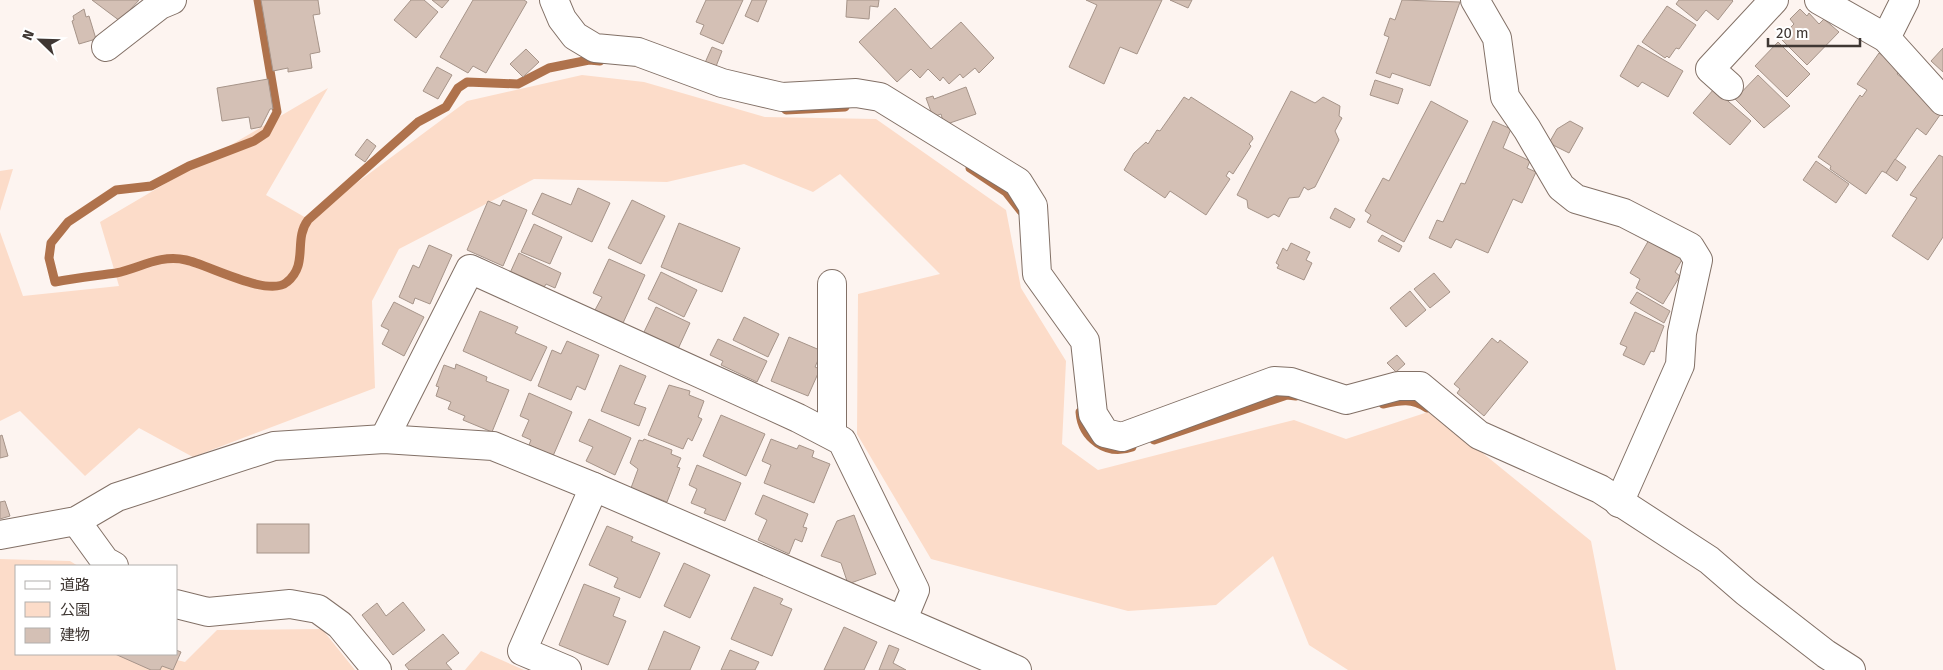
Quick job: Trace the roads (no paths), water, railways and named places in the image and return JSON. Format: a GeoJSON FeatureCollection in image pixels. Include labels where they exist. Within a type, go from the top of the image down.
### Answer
{"type":"FeatureCollection","features":[{"type":"Feature","properties":{"kind":"street"},"geometry":{"type":"LineString","coordinates":[[106,47],[160,5],[172,0]]}},
{"type":"Feature","properties":{"kind":"street"},"geometry":{"type":"LineString","coordinates":[[554,0],[562,19],[575,36],[595,48],[638,52],[722,83],[782,98],[856,93],[880,97],[1018,182],[1033,206],[1037,274],[1085,342],[1093,414],[1105,433],[1122,437],[1274,381],[1291,382],[1346,400],[1398,386],[1420,386],[1479,435],[1600,489],[1709,560],[1826,654],[1851,670]]}},
{"type":"Feature","properties":{"kind":"street"},"geometry":{"type":"LineString","coordinates":[[1475,0],[1497,38],[1505,97],[1527,129],[1561,187],[1576,199],[1624,213],[1690,247],[1698,260],[1682,333],[1680,365],[1619,503]]}},
{"type":"Feature","properties":{"kind":"street"},"geometry":{"type":"LineString","coordinates":[[1729,86],[1710,69],[1774,0]]}},
{"type":"Feature","properties":{"kind":"street"},"geometry":{"type":"LineString","coordinates":[[1819,0],[1886,38],[1943,101]]}},
{"type":"Feature","properties":{"kind":"street"},"geometry":{"type":"LineString","coordinates":[[1886,38],[1905,0]]}},
{"type":"Feature","properties":{"kind":"street"},"geometry":{"type":"LineString","coordinates":[[384,440],[470,269],[842,441],[915,590],[903,619]]}},
{"type":"Feature","properties":{"kind":"street"},"geometry":{"type":"LineString","coordinates":[[832,284],[832,435]]}},
{"type":"Feature","properties":{"kind":"street"},"geometry":{"type":"LineString","coordinates":[[0,535],[76,521],[117,498],[274,446],[384,440],[493,446],[903,619],[1017,670]]}},
{"type":"Feature","properties":{"kind":"street"},"geometry":{"type":"LineString","coordinates":[[567,670],[522,651],[594,487]]}},
{"type":"Feature","properties":{"kind":"street"},"geometry":{"type":"LineString","coordinates":[[76,521],[105,561],[112,565]]}},
{"type":"Feature","properties":{"kind":"street"},"geometry":{"type":"LineString","coordinates":[[178,604],[208,612],[290,604],[318,609],[340,624],[377,670]]}},
{"type":"Feature","properties":{"kind":"waterway"},"geometry":{"type":"LineString","coordinates":[[258,0],[277,112],[266,133],[254,141],[189,166],[151,186],[116,190],[68,222],[51,243],[49,258],[55,282],[116,273],[150,262],[177,259],[196,263],[238,279],[267,286],[278,286],[287,282],[294,275],[299,260],[301,236],[308,220],[418,122],[446,107],[458,88],[467,82],[518,84],[549,68],[589,60],[600,61]]}},
{"type":"Feature","properties":{"kind":"waterway"},"geometry":{"type":"LineString","coordinates":[[786,110],[845,107]]}},
{"type":"Feature","properties":{"kind":"waterway"},"geometry":{"type":"LineString","coordinates":[[970,168],[1006,192],[1021,211]]}},
{"type":"Feature","properties":{"kind":"waterway"},"geometry":{"type":"LineString","coordinates":[[1154,440],[1287,395],[1296,396]]}},
{"type":"Feature","properties":{"kind":"waterway"},"geometry":{"type":"LineString","coordinates":[[1383,404],[1411,401],[1427,408]]}},
{"type":"Feature","properties":{"kind":"waterway"},"geometry":{"type":"LineString","coordinates":[[1080,412],[1085,430],[1097,443],[1114,449],[1132,447]]}}]}
